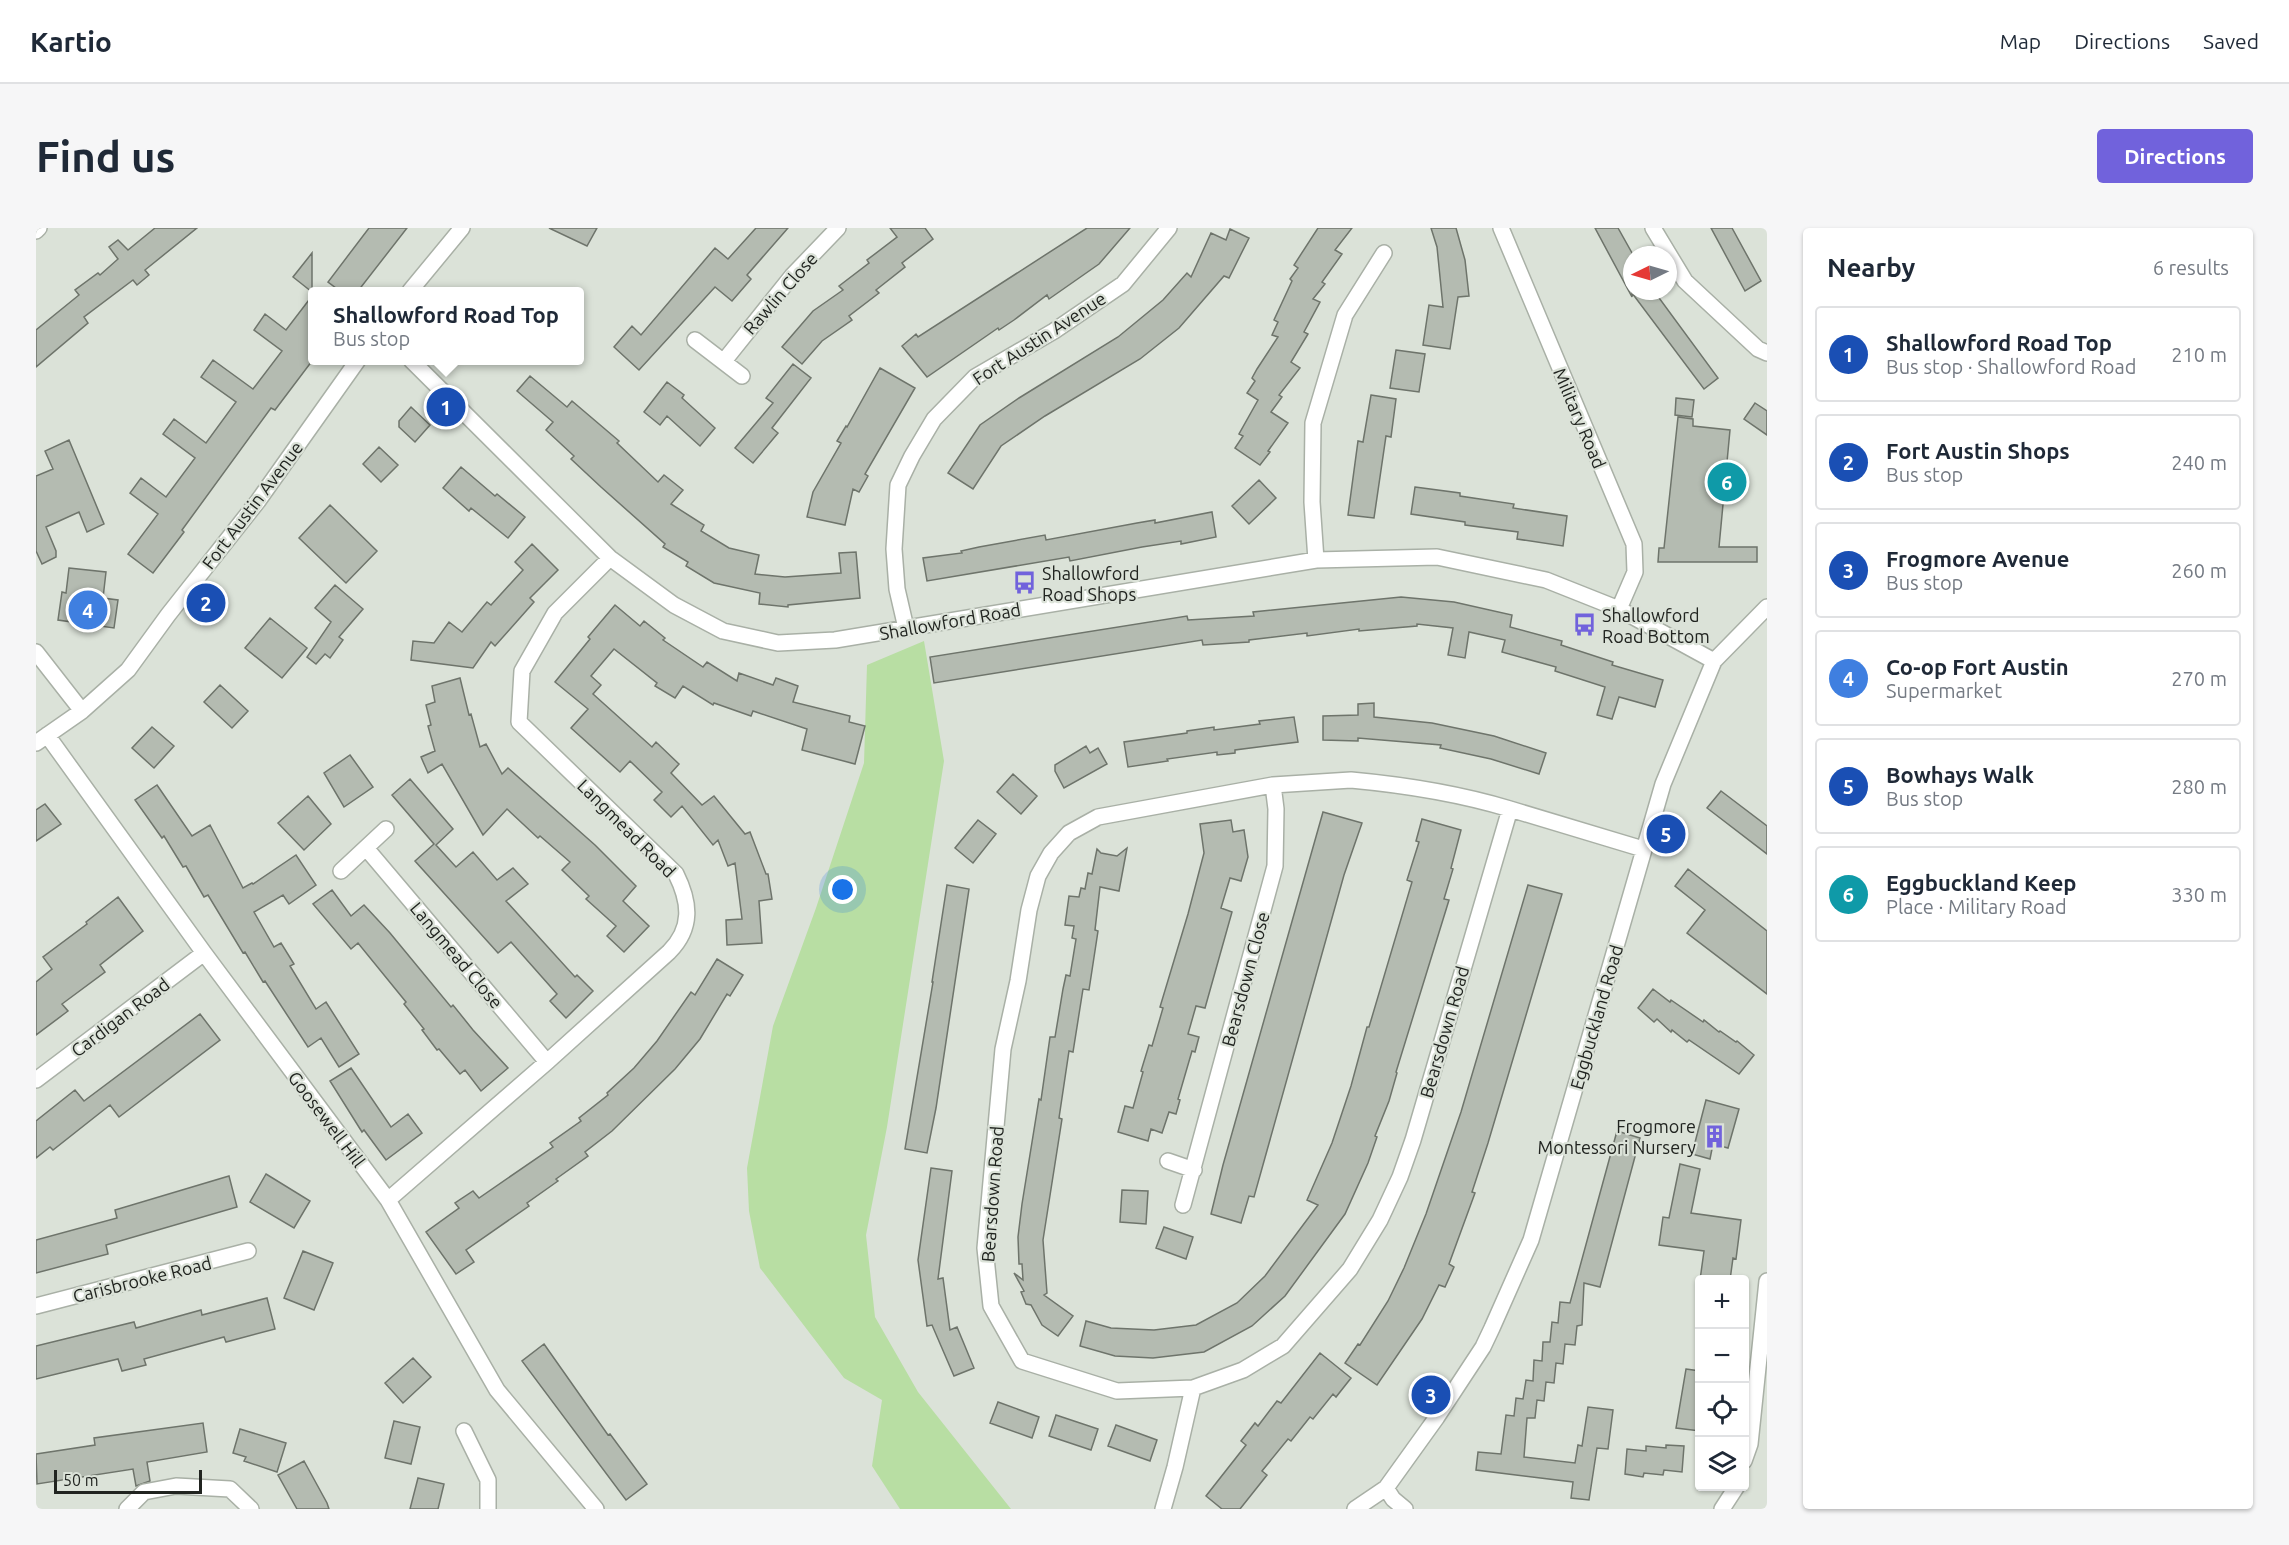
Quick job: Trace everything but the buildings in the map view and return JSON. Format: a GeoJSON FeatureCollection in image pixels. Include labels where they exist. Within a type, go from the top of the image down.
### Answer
{"type":"FeatureCollection","features":[{"type":"Feature","properties":{"kind":"street"},"geometry":{"type":"LineString","coordinates":[[413,287],[462,228]]}},
{"type":"Feature","properties":{"kind":"street","name":"Rawlin Close"},"geometry":{"type":"LineString","coordinates":[[724,361],[792,276],[838,228]]}},
{"type":"Feature","properties":{"kind":"street","name":"Fort Austin Avenue"},"geometry":{"type":"LineString","coordinates":[[906,627],[897,589],[894,549],[898,484],[934,419],[975,377],[1054,331],[1123,284],[1169,228]]}},
{"type":"Feature","properties":{"kind":"street","name":"Military Road"},"geometry":{"type":"LineString","coordinates":[[1502,228],[1634,544],[1635,572],[1619,609]]}},
{"type":"Feature","properties":{"kind":"street"},"geometry":{"type":"LineString","coordinates":[[1653,228],[1685,281],[1758,349],[1767,353]]}},
{"type":"Feature","properties":{"kind":"street"},"geometry":{"type":"LineString","coordinates":[[1316,560],[1312,502],[1313,423],[1345,315],[1384,253]]}},
{"type":"Feature","properties":{"kind":"street"},"geometry":{"type":"LineString","coordinates":[[695,340],[742,376]]}},
{"type":"Feature","properties":{"kind":"street","name":"Fort Austin Avenue"},"geometry":{"type":"LineString","coordinates":[[42,739],[82,711],[128,670],[168,615],[258,501],[354,365]]}},
{"type":"Feature","properties":{"kind":"street","name":"Shallowford Road"},"geometry":{"type":"LineString","coordinates":[[416,365],[610,558],[674,605],[723,632],[778,643],[835,640],[1316,560],[1437,557],[1546,580],[1619,609],[1714,661]]}},
{"type":"Feature","properties":{"kind":"street","name":"Langmead Road"},"geometry":{"type":"LineString","coordinates":[[388,1200],[547,1062],[678,943],[685,927],[686,894],[676,874],[519,722],[522,671],[555,613],[610,558]]}},
{"type":"Feature","properties":{"kind":"street","name":"Eggbuckland Road"},"geometry":{"type":"LineString","coordinates":[[1355,1509],[1386,1488],[1483,1347],[1531,1240],[1663,784],[1714,661],[1767,608]]}},
{"type":"Feature","properties":{"kind":"street"},"geometry":{"type":"LineString","coordinates":[[36,652],[82,711]]}},
{"type":"Feature","properties":{"kind":"street","name":"Goosewell Hill"},"geometry":{"type":"LineString","coordinates":[[42,739],[388,1200],[497,1390],[596,1509]]}},
{"type":"Feature","properties":{"kind":"street","name":"Bearsdown Road"},"geometry":{"type":"LineString","coordinates":[[1510,809],[1413,1140],[1400,1177],[1380,1220],[1350,1269],[1283,1346],[1243,1370],[1193,1388],[1117,1391],[1022,1362],[991,1306],[985,1248],[1003,1049],[1018,981],[1029,910],[1038,876],[1051,853],[1069,833],[1098,817],[1273,785],[1351,780],[1400,784],[1475,799],[1510,809],[1643,849]]}},
{"type":"Feature","properties":{"kind":"street","name":"Bearsdown Close"},"geometry":{"type":"LineString","coordinates":[[1184,1205],[1275,866],[1276,809],[1273,785]]}},
{"type":"Feature","properties":{"kind":"street"},"geometry":{"type":"LineString","coordinates":[[341,871],[386,830]]}},
{"type":"Feature","properties":{"kind":"street","name":"Langmead Close"},"geometry":{"type":"LineString","coordinates":[[366,848],[547,1062]]}},
{"type":"Feature","properties":{"kind":"street","name":"Cardigan Road"},"geometry":{"type":"LineString","coordinates":[[36,1080],[204,953]]}},
{"type":"Feature","properties":{"kind":"street"},"geometry":{"type":"LineString","coordinates":[[1168,1161],[1194,1170]]}},
{"type":"Feature","properties":{"kind":"street","name":"Carisbrooke Road"},"geometry":{"type":"LineString","coordinates":[[36,1306],[248,1251]]}},
{"type":"Feature","properties":{"kind":"street"},"geometry":{"type":"LineString","coordinates":[[1749,1447],[1767,1281]]}},
{"type":"Feature","properties":{"kind":"street"},"geometry":{"type":"LineString","coordinates":[[1163,1509],[1193,1388]]}},
{"type":"Feature","properties":{"kind":"street"},"geometry":{"type":"LineString","coordinates":[[464,1431],[488,1480],[488,1509]]}},
{"type":"Feature","properties":{"kind":"street"},"geometry":{"type":"LineString","coordinates":[[127,1509],[144,1492],[176,1486],[230,1489],[250,1509]]}},
{"type":"Feature","properties":{"kind":"street"},"geometry":{"type":"LineString","coordinates":[[1386,1488],[1393,1499],[1405,1509]]}},
{"type":"Feature","properties":{"kind":"street"},"geometry":{"type":"LineString","coordinates":[[1722,1509],[1734,1491]]}},
{"type":"Feature","properties":{"kind":"green space"},"geometry":{"type":"Polygon","coordinates":[[[924,641],[944,761],[887,1127],[866,1235],[875,1317],[918,1392],[1011,1509],[900,1509],[872,1466],[882,1400],[844,1378],[760,1268],[749,1211],[747,1168],[773,1026],[816,908],[864,763],[867,665],[924,641]]]}},
{"type":"Feature","properties":{"kind":"place","name":"Shallowford Road Top"},"geometry":{"type":"Point","coordinates":[446,407]}},
{"type":"Feature","properties":{"kind":"place","name":"Eggbuckland Keep"},"geometry":{"type":"Point","coordinates":[1727,482]}},
{"type":"Feature","properties":{"kind":"place","name":"Shallowford Road Shops"},"geometry":{"type":"Point","coordinates":[1024,583]}},
{"type":"Feature","properties":{"kind":"place","name":"Fort Austin Shops"},"geometry":{"type":"Point","coordinates":[206,603]}},
{"type":"Feature","properties":{"kind":"place","name":"Co-op Fort Austin"},"geometry":{"type":"Point","coordinates":[88,610]}},
{"type":"Feature","properties":{"kind":"place","name":"Shallowford Road Bottom"},"geometry":{"type":"Point","coordinates":[1584,625]}},
{"type":"Feature","properties":{"kind":"place","name":"Bowhays Walk"},"geometry":{"type":"Point","coordinates":[1666,834]}},
{"type":"Feature","properties":{"kind":"place","name":"Frogmore Montessori Nursery"},"geometry":{"type":"Point","coordinates":[1714,1136]}},
{"type":"Feature","properties":{"kind":"place","name":"Frogmore Avenue"},"geometry":{"type":"Point","coordinates":[1431,1395]}}]}
